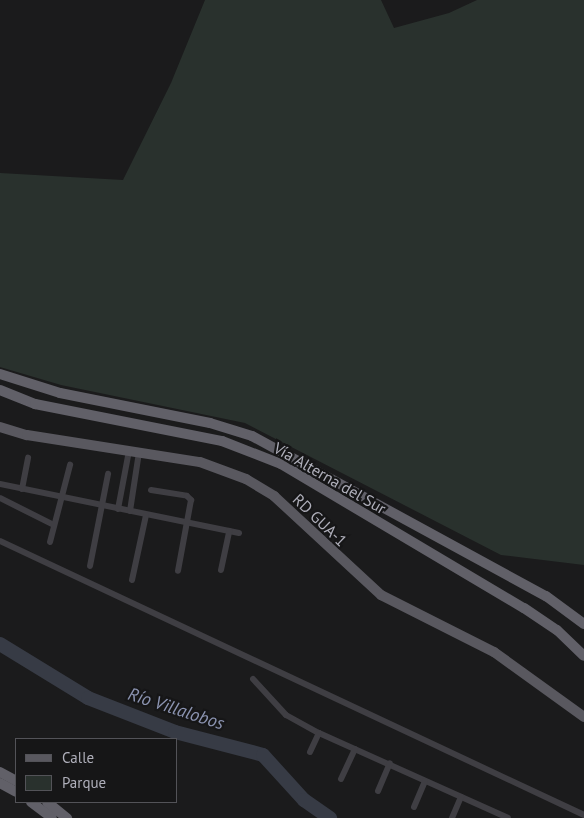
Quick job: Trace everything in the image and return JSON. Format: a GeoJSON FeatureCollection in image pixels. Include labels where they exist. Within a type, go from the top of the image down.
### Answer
{"type":"FeatureCollection","features":[{"type":"Feature","properties":{"kind":"highway","name":"Vía Alterna del Sur"},"geometry":{"type":"LineString","coordinates":[[0,374],[60,393],[210,423],[252,436],[546,596],[584,624]]}},
{"type":"Feature","properties":{"kind":"highway","name":"Vía Alterna del Sur"},"geometry":{"type":"LineString","coordinates":[[0,390],[35,404],[222,441],[281,464],[524,608],[557,630],[584,656]]}},
{"type":"Feature","properties":{"kind":"highway"},"geometry":{"type":"LineString","coordinates":[[0,772],[15,780]]}},
{"type":"Feature","properties":{"kind":"highway"},"geometry":{"type":"LineString","coordinates":[[0,783],[15,791]]}},
{"type":"Feature","properties":{"kind":"highway"},"geometry":{"type":"LineString","coordinates":[[32,803],[52,818]]}},
{"type":"Feature","properties":{"kind":"highway"},"geometry":{"type":"LineString","coordinates":[[48,803],[67,818]]}},
{"type":"Feature","properties":{"kind":"main road","name":"RD GUA-1"},"geometry":{"type":"LineString","coordinates":[[0,427],[27,435],[200,462],[246,479],[274,496],[381,595],[494,652],[584,717]]}},
{"type":"Feature","properties":{"kind":"street"},"geometry":{"type":"LineString","coordinates":[[118,508],[134,452]]}},
{"type":"Feature","properties":{"kind":"street"},"geometry":{"type":"LineString","coordinates":[[130,511],[134,452]]}},
{"type":"Feature","properties":{"kind":"street"},"geometry":{"type":"LineString","coordinates":[[22,490],[28,458]]}},
{"type":"Feature","properties":{"kind":"street"},"geometry":{"type":"LineString","coordinates":[[50,542],[70,465]]}},
{"type":"Feature","properties":{"kind":"street"},"geometry":{"type":"LineString","coordinates":[[90,566],[104,506],[108,474]]}},
{"type":"Feature","properties":{"kind":"street"},"geometry":{"type":"LineString","coordinates":[[0,484],[239,533]]}},
{"type":"Feature","properties":{"kind":"street"},"geometry":{"type":"LineString","coordinates":[[151,490],[190,497],[178,571]]}},
{"type":"Feature","properties":{"kind":"street"},"geometry":{"type":"LineString","coordinates":[[0,498],[54,525]]}},
{"type":"Feature","properties":{"kind":"street"},"geometry":{"type":"LineString","coordinates":[[132,580],[146,515]]}},
{"type":"Feature","properties":{"kind":"street"},"geometry":{"type":"LineString","coordinates":[[221,570],[229,531]]}},
{"type":"Feature","properties":{"kind":"street"},"geometry":{"type":"LineString","coordinates":[[0,541],[584,815]]}},
{"type":"Feature","properties":{"kind":"street"},"geometry":{"type":"LineString","coordinates":[[253,680],[286,715],[319,733],[390,763],[498,816],[508,818]]}},
{"type":"Feature","properties":{"kind":"street"},"geometry":{"type":"LineString","coordinates":[[310,752],[319,733]]}},
{"type":"Feature","properties":{"kind":"street"},"geometry":{"type":"LineString","coordinates":[[342,779],[355,749]]}},
{"type":"Feature","properties":{"kind":"street"},"geometry":{"type":"LineString","coordinates":[[378,791],[390,763]]}},
{"type":"Feature","properties":{"kind":"street"},"geometry":{"type":"LineString","coordinates":[[414,807],[425,780]]}},
{"type":"Feature","properties":{"kind":"street"},"geometry":{"type":"LineString","coordinates":[[452,818],[461,797]]}},
{"type":"Feature","properties":{"kind":"green space"},"geometry":{"type":"Polygon","coordinates":[[[205,0],[381,0],[394,28],[449,13],[477,0],[584,0],[584,565],[501,555],[245,423],[61,385],[0,367],[0,173],[123,180],[171,83],[205,0]]]}},
{"type":"Feature","properties":{"kind":"waterway","name":"Río Villalobos"},"geometry":{"type":"LineString","coordinates":[[0,644],[88,698],[175,732],[263,755],[304,800],[330,818]]}}]}
